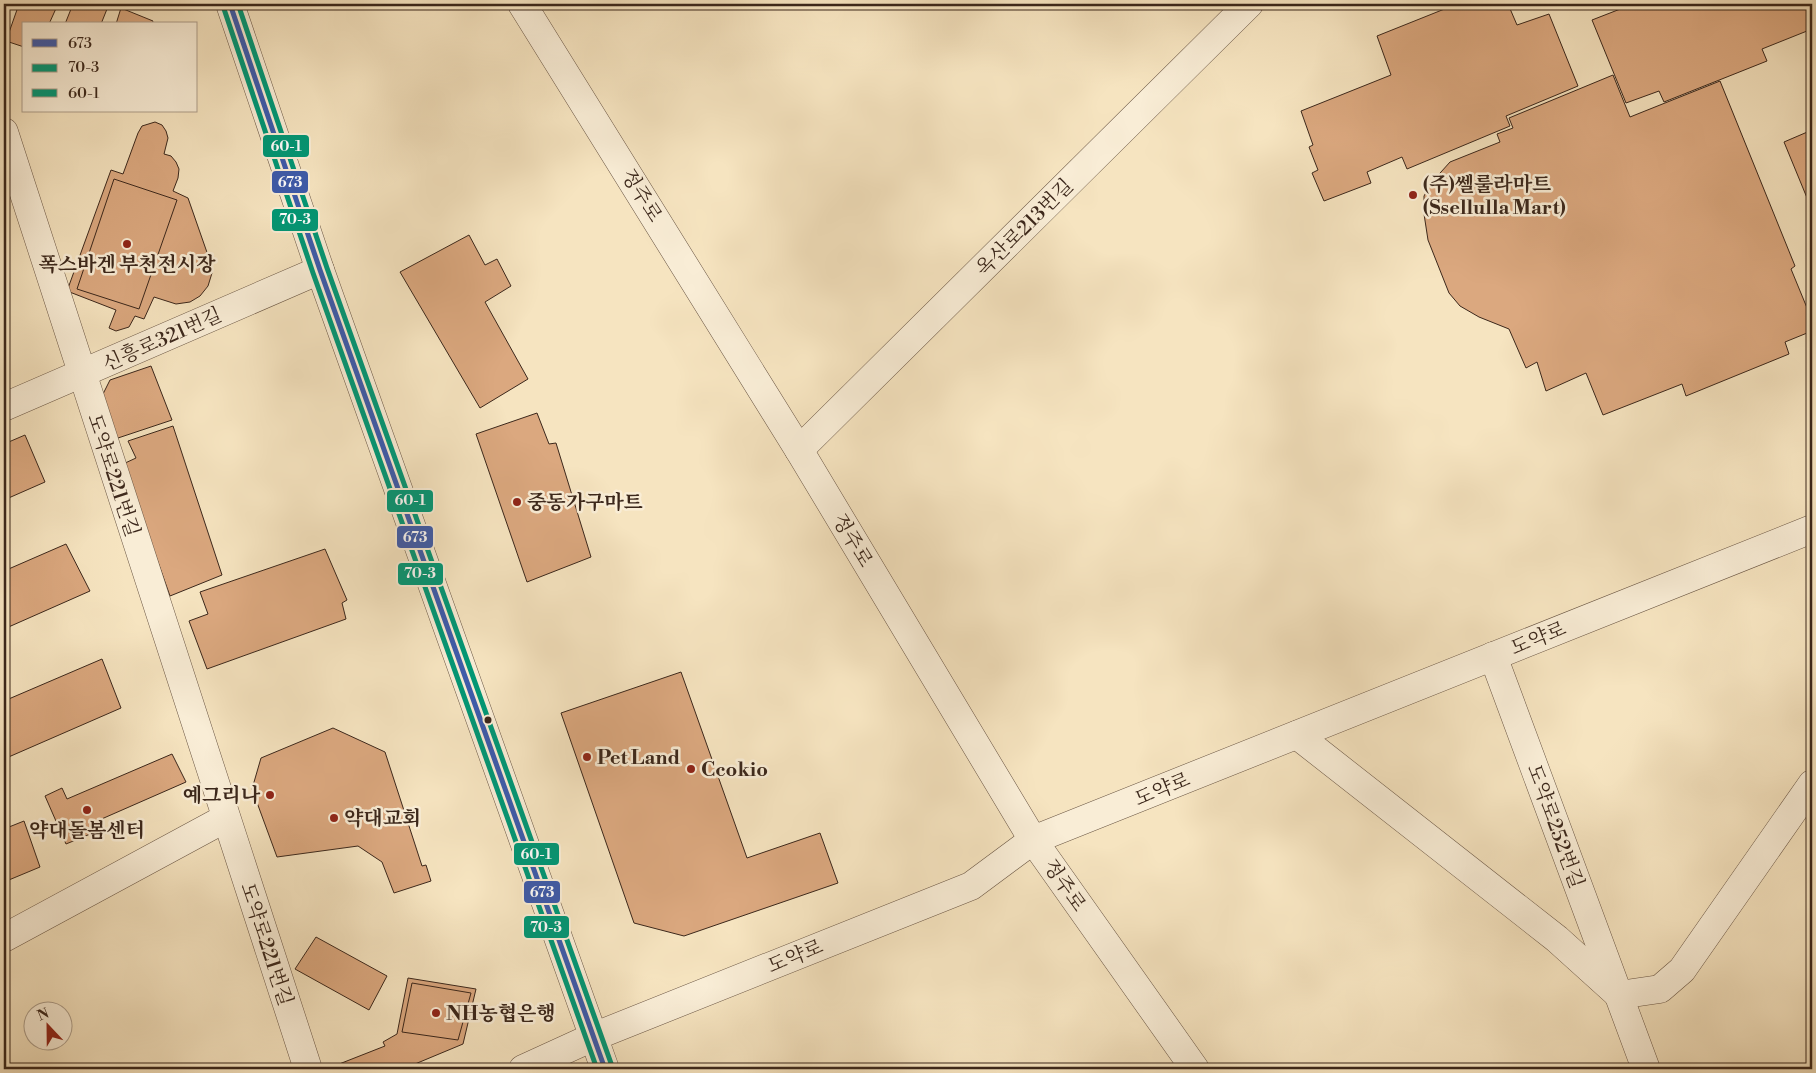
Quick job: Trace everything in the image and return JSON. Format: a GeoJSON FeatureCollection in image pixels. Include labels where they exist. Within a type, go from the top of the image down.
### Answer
{"type":"FeatureCollection","features":[{"type":"Feature","properties":{"kind":"street"},"geometry":{"type":"LineString","coordinates":[[230,4],[320,270],[605,1069]]}},
{"type":"Feature","properties":{"kind":"street","name":"정주로"},"geometry":{"type":"LineString","coordinates":[[522,4],[799,450],[1033,840],[1196,1069]]}},
{"type":"Feature","properties":{"kind":"street","name":"옥산로213번길"},"geometry":{"type":"LineString","coordinates":[[799,450],[1249,4]]}},
{"type":"Feature","properties":{"kind":"street","name":"도약로221번길"},"geometry":{"type":"LineString","coordinates":[[4,132],[308,1069]]}},
{"type":"Feature","properties":{"kind":"street","name":"신흥로321번길"},"geometry":{"type":"LineString","coordinates":[[4,407],[320,270]]}},
{"type":"Feature","properties":{"kind":"street","name":"도약로"},"geometry":{"type":"LineString","coordinates":[[523,1069],[593,1037],[971,886],[1033,840],[1812,529]]}},
{"type":"Feature","properties":{"kind":"street","name":"도약로252번길"},"geometry":{"type":"LineString","coordinates":[[1493,656],[1646,1069]]}},
{"type":"Feature","properties":{"kind":"street"},"geometry":{"type":"LineString","coordinates":[[1297,735],[1557,939],[1619,996],[1660,990],[1682,970],[1812,784]]}},
{"type":"Feature","properties":{"kind":"street"},"geometry":{"type":"LineString","coordinates":[[4,938],[226,818]]}},
{"type":"Feature","properties":{"kind":"building"},"geometry":{"type":"Polygon","coordinates":[[[19,4],[58,4],[50,22],[22,22],[22,46],[6,41],[19,4]]]}},
{"type":"Feature","properties":{"kind":"building"},"geometry":{"type":"Polygon","coordinates":[[[73,4],[109,4],[102,22],[66,22],[73,4]]]}},
{"type":"Feature","properties":{"kind":"building"},"geometry":{"type":"Polygon","coordinates":[[[1457,4],[1508,4],[1517,25],[1549,14],[1578,86],[1506,116],[1510,126],[1407,169],[1402,157],[1367,172],[1371,183],[1324,201],[1312,173],[1318,170],[1309,147],[1313,145],[1301,111],[1391,75],[1377,36],[1457,4]]]}},
{"type":"Feature","properties":{"kind":"building"},"geometry":{"type":"Polygon","coordinates":[[[1627,4],[1812,4],[1812,29],[1762,49],[1767,61],[1664,102],[1659,91],[1626,103],[1592,20],[1628,6],[1627,4]]]}},
{"type":"Feature","properties":{"kind":"building"},"geometry":{"type":"Polygon","coordinates":[[[121,8],[153,21],[153,22],[117,22],[121,8]]]}},
{"type":"Feature","properties":{"kind":"building"},"geometry":{"type":"Polygon","coordinates":[[[1613,75],[1630,117],[1720,81],[1795,266],[1791,269],[1812,320],[1812,331],[1785,342],[1789,354],[1686,396],[1682,384],[1603,415],[1586,373],[1546,391],[1537,362],[1526,368],[1509,329],[1479,317],[1460,306],[1449,293],[1428,240],[1424,214],[1424,196],[1432,182],[1450,162],[1500,142],[1497,134],[1513,128],[1509,118],[1613,75]]]}},
{"type":"Feature","properties":{"kind":"building"},"geometry":{"type":"Polygon","coordinates":[[[155,122],[162,125],[168,138],[164,154],[171,156],[179,169],[173,191],[188,198],[210,261],[212,273],[208,286],[200,296],[190,302],[176,304],[154,297],[144,319],[135,316],[129,327],[116,331],[109,328],[116,310],[67,291],[111,170],[123,174],[142,126],[155,122]]]}},
{"type":"Feature","properties":{"kind":"building"},"geometry":{"type":"Polygon","coordinates":[[[1812,130],[1812,210],[1784,142],[1812,130]]]}},
{"type":"Feature","properties":{"kind":"building","name":"폭스바겐 부천전시장"},"geometry":{"type":"Polygon","coordinates":[[[114,179],[177,200],[139,309],[77,289],[114,179]]]}},
{"type":"Feature","properties":{"kind":"building"},"geometry":{"type":"Polygon","coordinates":[[[469,235],[485,265],[497,259],[511,286],[485,302],[528,379],[480,408],[400,272],[469,235]]]}},
{"type":"Feature","properties":{"kind":"building"},"geometry":{"type":"Polygon","coordinates":[[[151,366],[172,420],[115,439],[100,400],[110,380],[151,366]]]}},
{"type":"Feature","properties":{"kind":"building"},"geometry":{"type":"Polygon","coordinates":[[[537,413],[549,444],[556,443],[591,557],[527,582],[476,434],[537,413]]]}},
{"type":"Feature","properties":{"kind":"building"},"geometry":{"type":"Polygon","coordinates":[[[173,426],[222,575],[170,596],[123,464],[136,458],[128,441],[173,426]]]}},
{"type":"Feature","properties":{"kind":"building"},"geometry":{"type":"Polygon","coordinates":[[[25,435],[45,482],[4,500],[4,444],[25,435]]]}},
{"type":"Feature","properties":{"kind":"building"},"geometry":{"type":"Polygon","coordinates":[[[66,544],[90,591],[4,629],[4,571],[66,544]]]}},
{"type":"Feature","properties":{"kind":"building"},"geometry":{"type":"Polygon","coordinates":[[[325,549],[347,600],[342,603],[346,619],[207,669],[189,621],[208,614],[200,592],[325,549]]]}},
{"type":"Feature","properties":{"kind":"building"},"geometry":{"type":"Polygon","coordinates":[[[102,659],[121,708],[4,759],[4,701],[102,659]]]}},
{"type":"Feature","properties":{"kind":"building"},"geometry":{"type":"Polygon","coordinates":[[[681,672],[747,858],[820,833],[838,883],[684,936],[634,923],[561,713],[681,672]]]}},
{"type":"Feature","properties":{"kind":"building","name":"약대교회"},"geometry":{"type":"Polygon","coordinates":[[[333,728],[385,752],[422,866],[426,865],[431,881],[394,893],[382,862],[358,846],[277,857],[252,789],[261,758],[333,728]]]}},
{"type":"Feature","properties":{"kind":"building","name":"약대돌봄센터"},"geometry":{"type":"Polygon","coordinates":[[[172,754],[186,782],[97,821],[100,830],[66,844],[45,796],[62,788],[67,799],[172,754]]]}},
{"type":"Feature","properties":{"kind":"building"},"geometry":{"type":"Polygon","coordinates":[[[24,821],[40,867],[4,882],[4,829],[24,821]]]}},
{"type":"Feature","properties":{"kind":"building"},"geometry":{"type":"Polygon","coordinates":[[[316,937],[387,976],[369,1010],[295,969],[316,937]]]}},
{"type":"Feature","properties":{"kind":"building"},"geometry":{"type":"Polygon","coordinates":[[[408,978],[476,989],[463,1044],[403,1069],[330,1069],[385,1046],[383,1042],[397,1034],[408,978]]]}},
{"type":"Feature","properties":{"kind":"building","name":"NH농협은행"},"geometry":{"type":"Polygon","coordinates":[[[412,983],[471,993],[458,1040],[402,1032],[412,983]]]}},
{"type":"Feature","properties":{"kind":"transit line","name":"673"},"geometry":{"type":"LineString","coordinates":[[230,4],[320,270],[605,1069]]}},
{"type":"Feature","properties":{"kind":"transit line","name":"60-1"},"geometry":{"type":"LineString","coordinates":[[238,4],[327,268],[612,1066]]}},
{"type":"Feature","properties":{"kind":"transit line","name":"70-3"},"geometry":{"type":"LineString","coordinates":[[223,6],[313,273],[597,1069]]}},
{"type":"Feature","properties":{"kind":"place","name":"(주)쎌룰라마트 (Ssellulla Mart)"},"geometry":{"type":"Point","coordinates":[1413,195]}},
{"type":"Feature","properties":{"kind":"place","name":"폭스바겐 부천전시장"},"geometry":{"type":"Point","coordinates":[127,244]}},
{"type":"Feature","properties":{"kind":"place","name":"중동가구마트"},"geometry":{"type":"Point","coordinates":[517,502]}},
{"type":"Feature","properties":{"kind":"place","name":"Pet Land"},"geometry":{"type":"Point","coordinates":[587,757]}},
{"type":"Feature","properties":{"kind":"place","name":"Ccokio"},"geometry":{"type":"Point","coordinates":[691,769]}},
{"type":"Feature","properties":{"kind":"place","name":"예그리나"},"geometry":{"type":"Point","coordinates":[270,795]}},
{"type":"Feature","properties":{"kind":"place","name":"약대돌봄센터"},"geometry":{"type":"Point","coordinates":[87,810]}},
{"type":"Feature","properties":{"kind":"place","name":"약대교회"},"geometry":{"type":"Point","coordinates":[334,818]}},
{"type":"Feature","properties":{"kind":"place","name":"NH농협은행"},"geometry":{"type":"Point","coordinates":[436,1013]}}]}
